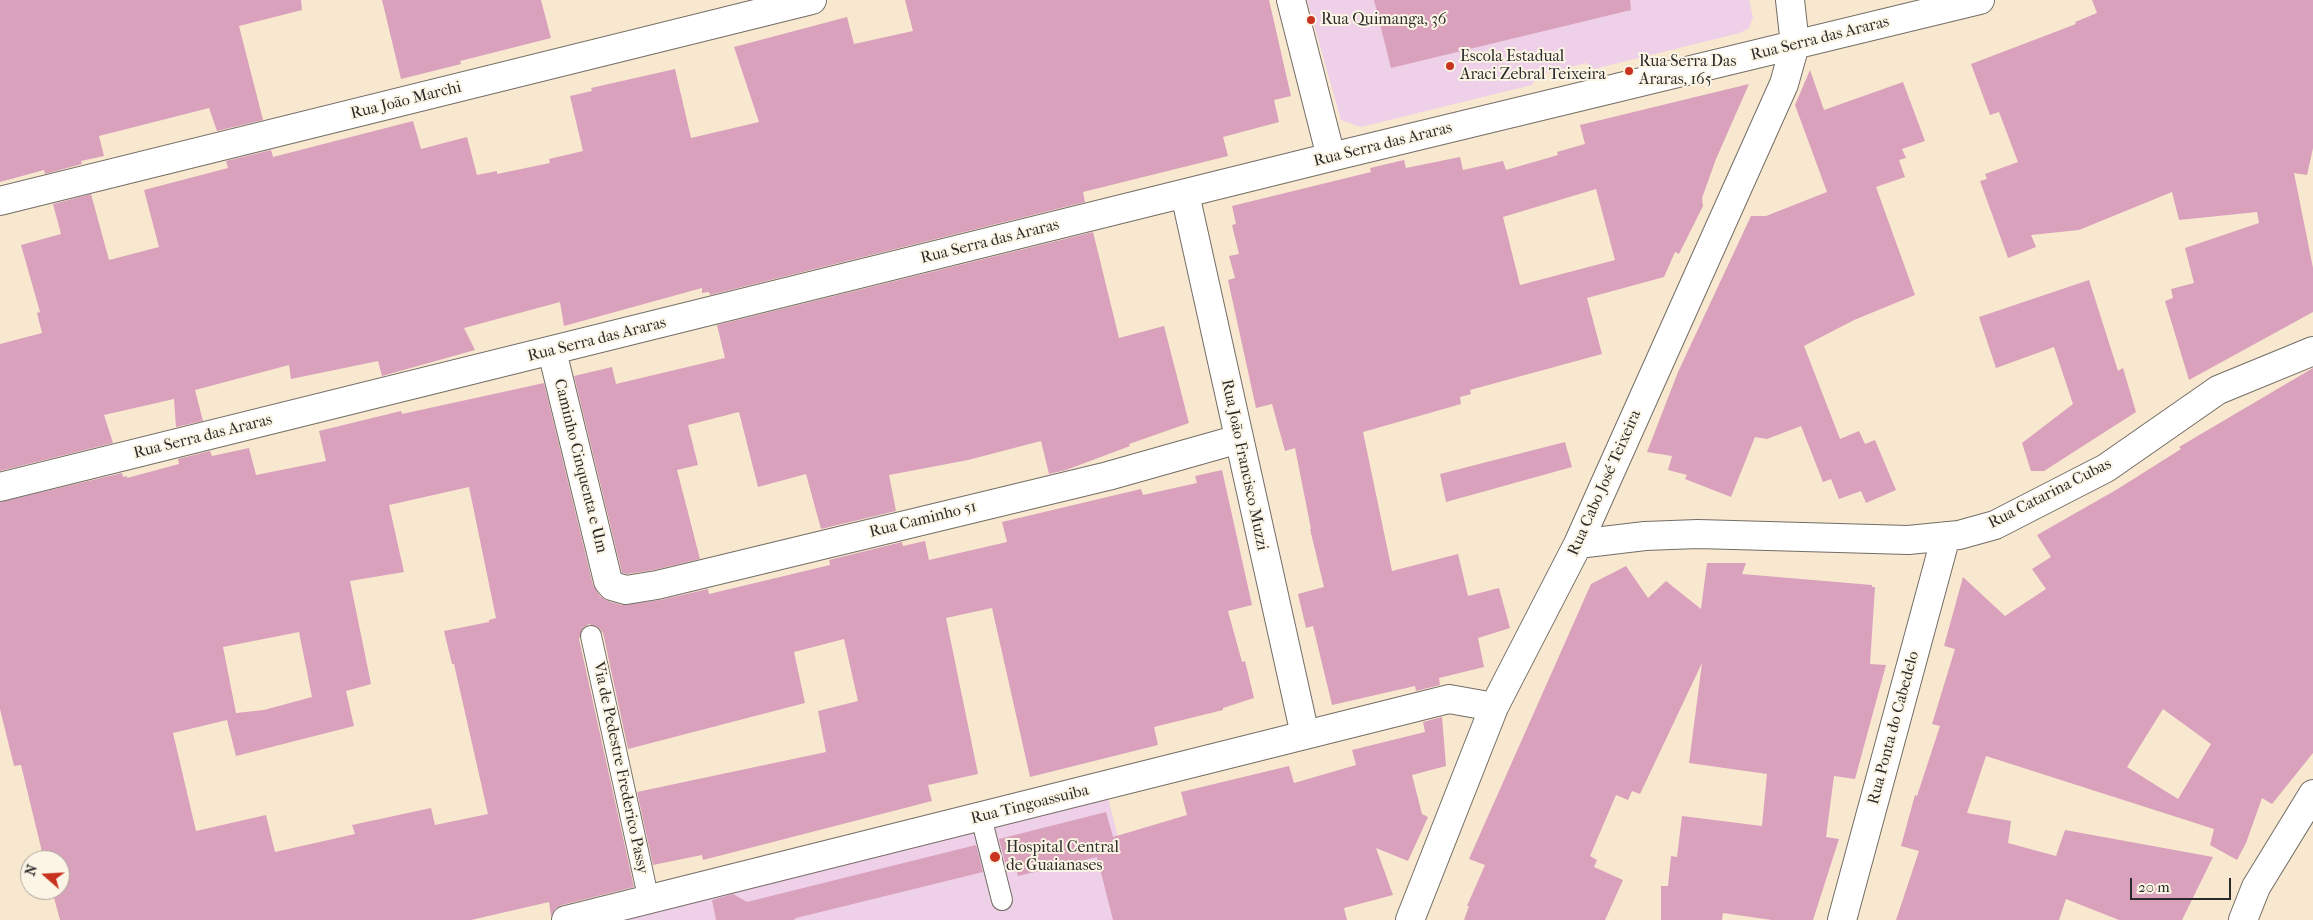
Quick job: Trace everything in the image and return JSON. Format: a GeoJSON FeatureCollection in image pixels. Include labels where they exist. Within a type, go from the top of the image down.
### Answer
{"type":"FeatureCollection","features":[{"type":"Feature","properties":{"kind":"street","name":"Rua João Marchi"},"geometry":{"type":"LineString","coordinates":[[0,201],[812,0]]}},
{"type":"Feature","properties":{"kind":"street"},"geometry":{"type":"LineString","coordinates":[[1291,0],[1331,157]]}},
{"type":"Feature","properties":{"kind":"street"},"geometry":{"type":"LineString","coordinates":[[1790,0],[1795,45]]}},
{"type":"Feature","properties":{"kind":"street","name":"Rua Serra das Araras"},"geometry":{"type":"LineString","coordinates":[[0,487],[1331,157],[1980,0]]}},
{"type":"Feature","properties":{"kind":"street","name":"Rua Cabo José Teixeira"},"geometry":{"type":"LineString","coordinates":[[1410,920],[1494,707],[1578,544],[1784,84],[1795,45]]}},
{"type":"Feature","properties":{"kind":"street","name":"Rua João Francisco Muzzi"},"geometry":{"type":"LineString","coordinates":[[1185,194],[1305,735]]}},
{"type":"Feature","properties":{"kind":"street","name":"Caminho Cinquenta e Um"},"geometry":{"type":"LineString","coordinates":[[552,351],[608,582]]}},
{"type":"Feature","properties":{"kind":"street","name":"Rua Catarina Cubas"},"geometry":{"type":"LineString","coordinates":[[1578,544],[1645,536],[1689,535],[1908,540],[1946,536],[1995,525],[2106,468],[2218,390],[2313,351]]}},
{"type":"Feature","properties":{"kind":"street","name":"Rua Caminho 51"},"geometry":{"type":"LineString","coordinates":[[608,582],[612,586],[626,590],[657,585],[1098,478],[1239,439]]}},
{"type":"Feature","properties":{"kind":"street","name":"Rua Ponta do Cabedelo"},"geometry":{"type":"LineString","coordinates":[[1842,920],[1946,536]]}},
{"type":"Feature","properties":{"kind":"street","name":"Rua Tingoassuiba"},"geometry":{"type":"LineString","coordinates":[[566,920],[1449,699],[1494,707]]}},
{"type":"Feature","properties":{"kind":"street"},"geometry":{"type":"LineString","coordinates":[[2243,920],[2256,887],[2313,794]]}},
{"type":"Feature","properties":{"kind":"lane","name":"Via de Pedestre Frederico Passy"},"geometry":{"type":"LineString","coordinates":[[591,636],[649,900]]}},
{"type":"Feature","properties":{"kind":"lane"},"geometry":{"type":"LineString","coordinates":[[981,817],[1002,900]]}},
{"type":"Feature","properties":{"kind":"shaded area","name":"Escola Estadual Araci Zebral Teixeira"},"geometry":{"type":"Polygon","coordinates":[[[1307,0],[1749,0],[1753,17],[1749,28],[1740,33],[1594,69],[1586,63],[1536,76],[1532,85],[1361,127],[1341,120],[1307,0]]]}},
{"type":"Feature","properties":{"kind":"shaded area","name":"Hospital Central de Guaianases"},"geometry":{"type":"Polygon","coordinates":[[[1107,794],[1139,920],[627,920],[1107,794]]]}},
{"type":"Feature","properties":{"kind":"building"},"geometry":{"type":"Polygon","coordinates":[[[0,0],[301,0],[302,10],[239,26],[263,120],[217,131],[209,108],[99,136],[104,156],[81,161],[82,164],[45,174],[44,170],[0,182],[0,0]]]}},
{"type":"Feature","properties":{"kind":"building"},"geometry":{"type":"Polygon","coordinates":[[[382,0],[541,0],[551,38],[460,61],[461,64],[401,79],[382,0]]]}},
{"type":"Feature","properties":{"kind":"building"},"geometry":{"type":"Polygon","coordinates":[[[905,0],[1269,0],[1291,96],[1274,100],[1279,122],[1223,137],[1228,156],[1083,192],[1085,202],[710,295],[709,292],[702,293],[702,288],[564,326],[560,302],[464,328],[475,350],[382,376],[378,361],[291,379],[289,365],[195,390],[203,421],[176,427],[174,399],[104,415],[113,443],[0,471],[0,344],[42,333],[37,313],[40,312],[21,245],[61,234],[53,204],[91,194],[109,260],[159,247],[144,190],[228,168],[226,161],[271,150],[273,157],[413,121],[421,149],[467,137],[477,175],[497,171],[497,174],[550,163],[549,159],[583,151],[570,96],[592,91],[591,88],[675,69],[691,138],[759,122],[734,47],[847,17],[854,44],[913,31],[905,0]]]}},
{"type":"Feature","properties":{"kind":"building"},"geometry":{"type":"Polygon","coordinates":[[[1374,0],[1630,0],[1631,10],[1391,68],[1374,0]]]}},
{"type":"Feature","properties":{"kind":"building"},"geometry":{"type":"Polygon","coordinates":[[[2092,0],[2313,0],[2313,148],[2307,175],[2294,173],[2313,268],[2313,312],[2189,380],[2165,301],[2173,298],[2171,289],[2194,283],[2185,248],[2259,223],[2257,212],[2179,220],[2172,192],[2079,230],[2031,235],[2036,247],[2008,258],[1980,181],[1987,179],[1985,174],[2018,162],[1999,112],[1990,115],[1971,64],[2076,24],[2075,22],[2097,13],[2092,0]]]}},
{"type":"Feature","properties":{"kind":"building"},"geometry":{"type":"Polygon","coordinates":[[[1810,70],[1824,110],[1903,82],[1925,141],[1902,149],[1906,158],[1899,160],[1905,177],[1876,187],[1915,295],[1854,320],[1804,346],[1840,439],[1859,431],[1865,444],[1875,440],[1896,490],[1866,503],[1861,491],[1839,499],[1831,479],[1823,482],[1801,426],[1767,439],[1755,437],[1731,497],[1685,479],[1687,475],[1668,470],[1672,456],[1647,452],[1678,372],[1751,216],[1766,216],[1827,192],[1795,105],[1810,70]]]}},
{"type":"Feature","properties":{"kind":"building"},"geometry":{"type":"Polygon","coordinates":[[[1749,84],[1716,159],[1702,198],[1703,206],[1679,254],[1675,252],[1664,277],[1587,298],[1602,354],[1470,390],[1471,394],[1460,397],[1461,404],[1363,432],[1392,571],[1458,554],[1468,596],[1499,588],[1510,628],[1478,638],[1484,667],[1439,678],[1440,685],[1416,691],[1415,686],[1332,705],[1313,626],[1306,628],[1298,594],[1324,587],[1310,529],[1295,448],[1285,451],[1272,404],[1256,408],[1228,280],[1235,278],[1229,256],[1239,254],[1232,225],[1236,224],[1232,206],[1371,172],[1370,168],[1404,160],[1406,168],[1460,157],[1463,170],[1503,161],[1506,170],[1558,155],[1557,152],[1585,144],[1580,125],[1749,84]],[[1596,189],[1503,217],[1520,285],[1615,260],[1596,189]]]}},
{"type":"Feature","properties":{"kind":"building"},"geometry":{"type":"Polygon","coordinates":[[[1093,232],[1119,338],[1164,326],[1189,423],[1129,444],[1130,446],[1066,470],[1049,474],[1041,441],[968,460],[889,475],[896,511],[821,529],[806,474],[758,487],[739,412],[688,425],[698,465],[677,470],[700,559],[654,570],[622,573],[574,376],[612,367],[616,384],[725,358],[717,325],[1093,232]]]}},
{"type":"Feature","properties":{"kind":"building"},"geometry":{"type":"Polygon","coordinates":[[[2089,280],[2118,371],[2123,368],[2136,412],[2044,471],[2031,471],[2022,443],[2073,404],[2054,347],[1996,368],[1979,317],[2089,280]]]}},
{"type":"Feature","properties":{"kind":"building"},"geometry":{"type":"Polygon","coordinates":[[[2313,368],[2313,753],[2272,804],[2262,798],[2246,843],[2237,860],[2210,845],[2214,829],[1986,756],[1967,813],[2011,821],[2008,843],[2056,856],[2065,830],[2213,857],[2182,920],[2119,920],[2066,899],[2059,920],[1896,920],[1919,851],[1901,846],[1915,795],[1917,796],[1940,726],[1932,724],[1955,649],[1944,646],[1963,577],[2005,616],[2046,589],[2032,569],[2051,557],[2037,535],[2116,490],[2181,449],[2179,447],[2313,368]],[[2163,709],[2127,767],[2178,799],[2211,744],[2163,709]]]}},
{"type":"Feature","properties":{"kind":"building"},"geometry":{"type":"Polygon","coordinates":[[[544,383],[593,585],[600,596],[608,601],[622,605],[660,600],[708,589],[709,594],[830,565],[829,560],[902,542],[903,546],[925,541],[929,560],[1007,542],[1002,522],[1141,489],[1143,495],[1197,483],[1195,476],[1222,470],[1252,605],[1228,611],[1242,662],[1245,661],[1254,698],[1223,708],[1223,710],[1154,727],[1158,745],[1030,777],[992,608],[946,618],[978,774],[928,785],[932,801],[703,860],[702,855],[653,865],[637,792],[826,752],[818,711],[858,701],[844,639],[794,652],[805,703],[628,749],[603,633],[599,628],[589,624],[583,628],[579,639],[634,887],[562,905],[555,909],[551,916],[549,902],[471,920],[60,920],[55,900],[70,900],[70,850],[42,850],[21,765],[14,766],[0,709],[0,502],[122,473],[123,477],[127,476],[127,478],[179,464],[178,459],[210,451],[212,456],[249,448],[256,475],[326,461],[319,431],[401,411],[402,414],[544,383]],[[469,487],[389,505],[404,572],[350,581],[371,684],[346,691],[354,726],[236,756],[227,720],[173,733],[196,831],[266,815],[275,852],[355,834],[352,825],[431,808],[435,825],[488,814],[454,664],[452,664],[444,631],[489,622],[489,620],[496,618],[469,487]],[[299,632],[223,647],[236,713],[264,710],[312,697],[299,632]]]}},
{"type":"Feature","properties":{"kind":"building"},"geometry":{"type":"Polygon","coordinates":[[[1565,442],[1572,467],[1446,502],[1440,474],[1565,442]]]}},
{"type":"Feature","properties":{"kind":"building"},"geometry":{"type":"Polygon","coordinates":[[[1707,563],[1746,563],[1742,574],[1872,585],[1872,587],[1875,587],[1870,664],[1886,665],[1855,779],[1834,776],[1826,837],[1839,839],[1813,920],[1772,920],[1723,913],[1722,920],[1661,920],[1661,886],[1668,886],[1671,856],[1677,857],[1682,816],[1762,826],[1767,774],[1689,763],[1702,663],[1640,794],[1632,791],[1628,800],[1616,795],[1590,856],[1597,860],[1594,867],[1623,880],[1605,920],[1464,920],[1469,906],[1467,906],[1485,865],[1469,859],[1591,584],[1626,566],[1648,598],[1666,581],[1701,609],[1707,563]]]}},
{"type":"Feature","properties":{"kind":"building"},"geometry":{"type":"Polygon","coordinates":[[[1442,717],[1446,766],[1412,775],[1422,814],[1428,817],[1408,861],[1376,848],[1393,895],[1344,908],[1347,920],[1113,920],[1097,857],[1018,876],[1015,864],[1006,866],[999,839],[1106,812],[1113,837],[1187,815],[1181,792],[1289,766],[1294,783],[1356,765],[1352,750],[1425,732],[1423,722],[1442,717]]]}},
{"type":"Feature","properties":{"kind":"building"},"geometry":{"type":"Polygon","coordinates":[[[976,845],[983,872],[794,920],[716,920],[712,900],[733,894],[747,902],[976,845]]]}},
{"type":"Feature","properties":{"kind":"place","name":"Rua Quimanga, 36"},"geometry":{"type":"Point","coordinates":[1311,20]}},
{"type":"Feature","properties":{"kind":"place","name":"Escola Estadual Araci Zebral Teixeira"},"geometry":{"type":"Point","coordinates":[1450,66]}},
{"type":"Feature","properties":{"kind":"place","name":"Rua Serra Das Araras, 165"},"geometry":{"type":"Point","coordinates":[1629,71]}},
{"type":"Feature","properties":{"kind":"place","name":"Hospital Central de Guaianases"},"geometry":{"type":"Point","coordinates":[995,857]}}]}
